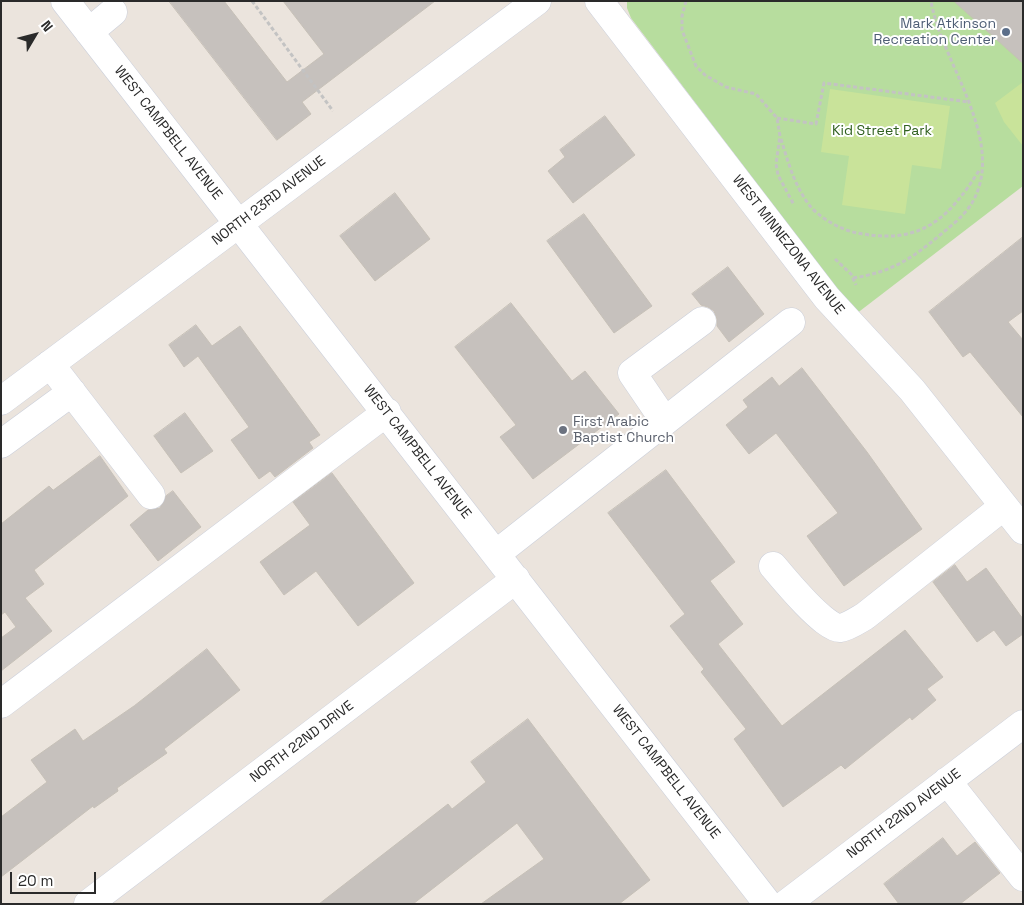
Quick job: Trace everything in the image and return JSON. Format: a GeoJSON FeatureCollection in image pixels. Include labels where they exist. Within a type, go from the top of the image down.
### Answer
{"type":"FeatureCollection","features":[{"type":"Feature","properties":{"kind":"street","name":"WEST CAMPBELL AVENUE"},"geometry":{"type":"LineString","coordinates":[[65,1],[387,412],[768,904]]}},
{"type":"Feature","properties":{"kind":"street","name":"NORTH 23RD AVENUE"},"geometry":{"type":"LineString","coordinates":[[1,401],[537,1]]}},
{"type":"Feature","properties":{"kind":"street","name":"WEST MINNEZONA AVENUE"},"geometry":{"type":"LineString","coordinates":[[599,1],[827,298],[912,390],[1023,530]]}},
{"type":"Feature","properties":{"kind":"street"},"geometry":{"type":"LineString","coordinates":[[89,32],[113,12]]}},
{"type":"Feature","properties":{"kind":"street"},"geometry":{"type":"LineString","coordinates":[[664,420],[632,373],[702,321]]}},
{"type":"Feature","properties":{"kind":"street"},"geometry":{"type":"LineString","coordinates":[[496,554],[791,322]]}},
{"type":"Feature","properties":{"kind":"street"},"geometry":{"type":"LineString","coordinates":[[50,364],[151,496]]}},
{"type":"Feature","properties":{"kind":"street"},"geometry":{"type":"LineString","coordinates":[[1,444],[72,392]]}},
{"type":"Feature","properties":{"kind":"street"},"geometry":{"type":"LineString","coordinates":[[1,704],[387,412]]}},
{"type":"Feature","properties":{"kind":"street"},"geometry":{"type":"LineString","coordinates":[[773,566],[819,616],[834,627],[841,628],[865,616],[1004,506]]}},
{"type":"Feature","properties":{"kind":"street","name":"NORTH 22ND DRIVE"},"geometry":{"type":"LineString","coordinates":[[88,904],[516,580]]}},
{"type":"Feature","properties":{"kind":"street","name":"NORTH 22ND AVENUE"},"geometry":{"type":"LineString","coordinates":[[786,904],[1023,724]]}},
{"type":"Feature","properties":{"kind":"street"},"geometry":{"type":"LineString","coordinates":[[947,781],[1023,877]]}},
{"type":"Feature","properties":{"kind":"path"},"geometry":{"type":"LineString","coordinates":[[252,1],[332,112]]}},
{"type":"Feature","properties":{"kind":"path"},"geometry":{"type":"LineString","coordinates":[[686,1],[682,16],[682,30],[696,66],[705,75],[726,87],[756,94],[777,118],[780,136],[798,187],[811,207],[835,225],[854,233],[872,236],[892,237],[907,235],[935,222],[957,202],[981,167]]}},
{"type":"Feature","properties":{"kind":"path"},"geometry":{"type":"LineString","coordinates":[[853,278],[886,271],[905,262],[954,224],[972,203],[978,189],[981,167],[979,131],[940,32],[931,1]]}},
{"type":"Feature","properties":{"kind":"path"},"geometry":{"type":"LineString","coordinates":[[777,118],[816,124],[824,83],[969,102]]}},
{"type":"Feature","properties":{"kind":"path"},"geometry":{"type":"LineString","coordinates":[[780,136],[776,164],[778,175],[797,211]]}},
{"type":"Feature","properties":{"kind":"path"},"geometry":{"type":"LineString","coordinates":[[832,257],[853,278],[856,286]]}},
{"type":"Feature","properties":{"kind":"green space","name":"Kid Street Park"},"geometry":{"type":"Polygon","coordinates":[[[627,1],[1023,1],[1023,186],[856,314],[631,18],[627,8],[627,1]]]}},
{"type":"Feature","properties":{"kind":"green space"},"geometry":{"type":"Polygon","coordinates":[[[1023,82],[1023,146],[1004,122],[995,103],[1023,82]]]}},
{"type":"Feature","properties":{"kind":"green space"},"geometry":{"type":"Polygon","coordinates":[[[830,89],[950,106],[941,169],[912,165],[905,214],[842,205],[849,156],[821,152],[830,89]]]}},
{"type":"Feature","properties":{"kind":"building"},"geometry":{"type":"Polygon","coordinates":[[[169,1],[224,1],[287,82],[324,54],[283,1],[435,1],[302,102],[311,114],[277,140],[169,1]]]}},
{"type":"Feature","properties":{"kind":"building","name":"Mark Atkinson Recreation Center"},"geometry":{"type":"Polygon","coordinates":[[[954,1],[1023,1],[1023,63],[954,1]]]}},
{"type":"Feature","properties":{"kind":"building"},"geometry":{"type":"Polygon","coordinates":[[[605,116],[635,155],[573,203],[548,171],[565,157],[560,150],[605,116]]]}},
{"type":"Feature","properties":{"kind":"building"},"geometry":{"type":"Polygon","coordinates":[[[395,193],[430,239],[375,281],[340,236],[395,193]]]}},
{"type":"Feature","properties":{"kind":"building"},"geometry":{"type":"Polygon","coordinates":[[[584,214],[652,306],[614,333],[547,241],[584,214]]]}},
{"type":"Feature","properties":{"kind":"building"},"geometry":{"type":"Polygon","coordinates":[[[1023,237],[1023,311],[1008,322],[1023,340],[1023,417],[970,352],[963,357],[929,312],[1023,237]]]}},
{"type":"Feature","properties":{"kind":"building"},"geometry":{"type":"Polygon","coordinates":[[[728,267],[764,314],[729,342],[717,326],[714,311],[701,305],[692,294],[728,267]]]}},
{"type":"Feature","properties":{"kind":"building"},"geometry":{"type":"Polygon","coordinates":[[[511,303],[572,381],[585,371],[619,414],[533,479],[500,437],[516,425],[455,347],[511,303]]]}},
{"type":"Feature","properties":{"kind":"building"},"geometry":{"type":"Polygon","coordinates":[[[196,325],[212,346],[240,326],[320,435],[309,442],[313,448],[275,477],[270,471],[259,479],[231,440],[249,427],[198,356],[184,367],[169,345],[196,325]]]}},
{"type":"Feature","properties":{"kind":"building"},"geometry":{"type":"Polygon","coordinates":[[[802,368],[867,452],[922,529],[844,586],[807,536],[838,513],[776,433],[749,454],[726,425],[748,407],[743,400],[772,377],[779,386],[802,368]]]}},
{"type":"Feature","properties":{"kind":"building"},"geometry":{"type":"Polygon","coordinates":[[[185,413],[213,451],[181,473],[154,436],[185,413]]]}},
{"type":"Feature","properties":{"kind":"building"},"geometry":{"type":"Polygon","coordinates":[[[100,456],[128,496],[34,570],[44,584],[25,598],[52,631],[1,671],[1,638],[16,627],[5,612],[1,615],[1,524],[49,486],[53,490],[100,456]]]}},
{"type":"Feature","properties":{"kind":"building"},"geometry":{"type":"Polygon","coordinates":[[[666,470],[735,562],[710,581],[743,624],[718,644],[782,726],[905,630],[943,677],[927,689],[936,700],[912,720],[910,717],[845,769],[841,765],[783,807],[734,739],[746,729],[701,672],[704,669],[670,626],[685,614],[608,513],[666,470]]]}},
{"type":"Feature","properties":{"kind":"building"},"geometry":{"type":"Polygon","coordinates":[[[332,473],[414,583],[358,626],[316,571],[284,595],[260,562],[310,525],[293,502],[332,473]]]}},
{"type":"Feature","properties":{"kind":"building"},"geometry":{"type":"Polygon","coordinates":[[[173,491],[201,527],[158,561],[130,525],[148,510],[160,508],[166,496],[173,491]]]}},
{"type":"Feature","properties":{"kind":"building"},"geometry":{"type":"Polygon","coordinates":[[[955,565],[967,582],[986,568],[1023,619],[1023,634],[1006,646],[994,630],[977,642],[933,582],[955,565]]]}},
{"type":"Feature","properties":{"kind":"building"},"geometry":{"type":"Polygon","coordinates":[[[207,649],[240,690],[164,749],[167,753],[117,788],[118,791],[94,808],[93,806],[1,877],[1,817],[47,782],[31,760],[75,729],[83,741],[134,706],[207,649]]]}},
{"type":"Feature","properties":{"kind":"building"},"geometry":{"type":"Polygon","coordinates":[[[528,719],[650,880],[619,904],[481,904],[544,859],[517,823],[413,904],[319,904],[448,804],[452,809],[486,782],[471,762],[528,719]]]}},
{"type":"Feature","properties":{"kind":"building"},"geometry":{"type":"Polygon","coordinates":[[[943,838],[957,856],[975,842],[1000,873],[960,904],[899,904],[884,884],[943,838]]]}},
{"type":"Feature","properties":{"kind":"place","name":"Mark Atkinson Recreation Center"},"geometry":{"type":"Point","coordinates":[1006,32]}},
{"type":"Feature","properties":{"kind":"place","name":"First Arabic Baptist Church"},"geometry":{"type":"Point","coordinates":[563,430]}}]}
